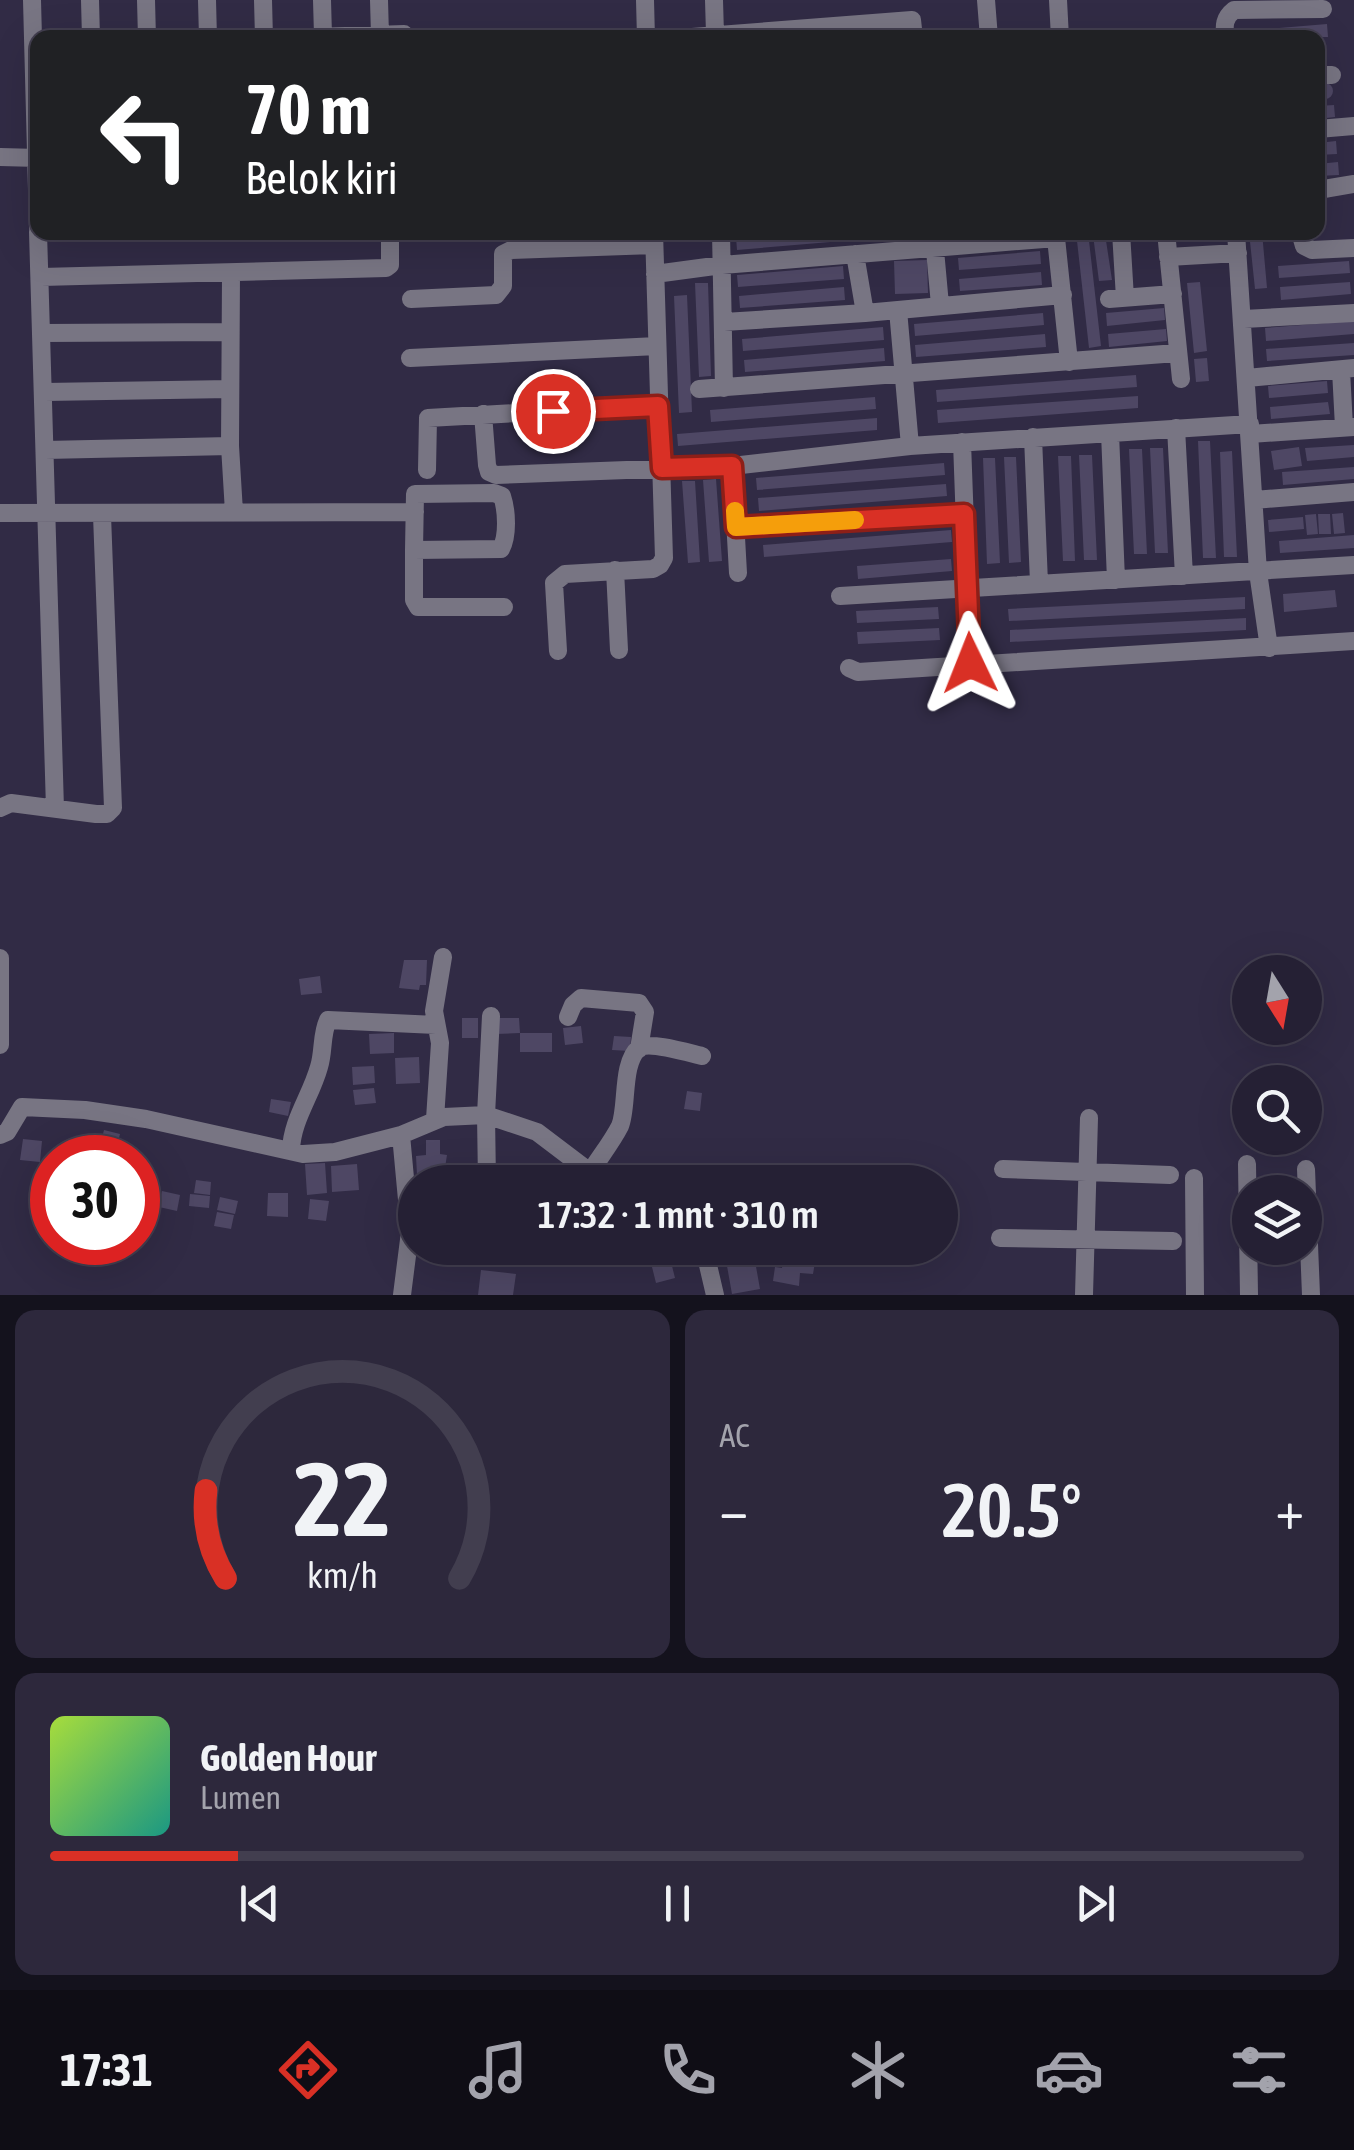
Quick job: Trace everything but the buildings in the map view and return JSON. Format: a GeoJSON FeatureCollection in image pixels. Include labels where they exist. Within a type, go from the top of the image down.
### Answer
{"type":"FeatureCollection","features":[{"type":"Feature","properties":{"kind":"street"},"geometry":{"type":"LineString","coordinates":[[32,0],[35,30]]}},
{"type":"Feature","properties":{"kind":"street"},"geometry":{"type":"LineString","coordinates":[[90,0],[92,30]]}},
{"type":"Feature","properties":{"kind":"street"},"geometry":{"type":"LineString","coordinates":[[146,0],[147,30]]}},
{"type":"Feature","properties":{"kind":"street"},"geometry":{"type":"LineString","coordinates":[[206,0],[208,30]]}},
{"type":"Feature","properties":{"kind":"street"},"geometry":{"type":"LineString","coordinates":[[263,0],[264,30]]}},
{"type":"Feature","properties":{"kind":"street"},"geometry":{"type":"LineString","coordinates":[[322,0],[323,30]]}},
{"type":"Feature","properties":{"kind":"street"},"geometry":{"type":"LineString","coordinates":[[379,0],[380,30]]}},
{"type":"Feature","properties":{"kind":"street"},"geometry":{"type":"LineString","coordinates":[[645,0],[646,30]]}},
{"type":"Feature","properties":{"kind":"street"},"geometry":{"type":"LineString","coordinates":[[714,0],[715,30]]}},
{"type":"Feature","properties":{"kind":"street"},"geometry":{"type":"LineString","coordinates":[[873,30],[913,29],[911,0]]}},
{"type":"Feature","properties":{"kind":"street"},"geometry":{"type":"LineString","coordinates":[[986,0],[988,30]]}},
{"type":"Feature","properties":{"kind":"street"},"geometry":{"type":"LineString","coordinates":[[1058,0],[1060,30]]}},
{"type":"Feature","properties":{"kind":"street"},"geometry":{"type":"LineString","coordinates":[[1226,30],[1227,16],[1234,10],[1323,9]]}},
{"type":"Feature","properties":{"kind":"street"},"geometry":{"type":"LineString","coordinates":[[1325,128],[1354,126]]}},
{"type":"Feature","properties":{"kind":"street"},"geometry":{"type":"LineString","coordinates":[[0,157],[30,158]]}},
{"type":"Feature","properties":{"kind":"street"},"geometry":{"type":"LineString","coordinates":[[1325,189],[1354,184]]}},
{"type":"Feature","properties":{"kind":"street"},"geometry":{"type":"LineString","coordinates":[[38,240],[55,809]]}},
{"type":"Feature","properties":{"kind":"street"},"geometry":{"type":"LineString","coordinates":[[40,277],[386,268],[390,265],[390,240]]}},
{"type":"Feature","properties":{"kind":"street"},"geometry":{"type":"LineString","coordinates":[[410,299],[496,295],[503,286],[504,254],[511,250],[641,240]]}},
{"type":"Feature","properties":{"kind":"street"},"geometry":{"type":"LineString","coordinates":[[558,650],[554,583],[558,578],[565,574],[653,569],[664,558],[654,240]]}},
{"type":"Feature","properties":{"kind":"street"},"geometry":{"type":"LineString","coordinates":[[720,240],[724,388]]}},
{"type":"Feature","properties":{"kind":"street"},"geometry":{"type":"LineString","coordinates":[[656,274],[856,254],[892,242],[935,250],[1016,240]]}},
{"type":"Feature","properties":{"kind":"street"},"geometry":{"type":"LineString","coordinates":[[1057,240],[1068,362]]}},
{"type":"Feature","properties":{"kind":"street"},"geometry":{"type":"LineString","coordinates":[[1121,240],[1117,298],[1172,294]]}},
{"type":"Feature","properties":{"kind":"street"},"geometry":{"type":"LineString","coordinates":[[1167,240],[1180,379]]}},
{"type":"Feature","properties":{"kind":"street"},"geometry":{"type":"LineString","coordinates":[[1237,240],[1258,572],[1268,648]]}},
{"type":"Feature","properties":{"kind":"street"},"geometry":{"type":"LineString","coordinates":[[1302,240],[1312,250],[1354,248]]}},
{"type":"Feature","properties":{"kind":"street"},"geometry":{"type":"LineString","coordinates":[[935,250],[940,305]]}},
{"type":"Feature","properties":{"kind":"street"},"geometry":{"type":"LineString","coordinates":[[1168,258],[1238,253]]}},
{"type":"Feature","properties":{"kind":"street"},"geometry":{"type":"LineString","coordinates":[[856,254],[865,314]]}},
{"type":"Feature","properties":{"kind":"street"},"geometry":{"type":"LineString","coordinates":[[230,274],[234,512]]}},
{"type":"Feature","properties":{"kind":"street"},"geometry":{"type":"LineString","coordinates":[[724,322],[865,314],[1063,295]]}},
{"type":"Feature","properties":{"kind":"street"},"geometry":{"type":"LineString","coordinates":[[898,310],[910,446]]}},
{"type":"Feature","properties":{"kind":"street"},"geometry":{"type":"LineString","coordinates":[[1244,319],[1354,312]]}},
{"type":"Feature","properties":{"kind":"street"},"geometry":{"type":"LineString","coordinates":[[43,332],[230,332]]}},
{"type":"Feature","properties":{"kind":"street"},"geometry":{"type":"LineString","coordinates":[[410,358],[657,346]]}},
{"type":"Feature","properties":{"kind":"street"},"geometry":{"type":"LineString","coordinates":[[698,389],[1177,353]]}},
{"type":"Feature","properties":{"kind":"street"},"geometry":{"type":"LineString","coordinates":[[483,414],[487,465],[489,472],[496,475],[732,466],[910,446],[1176,428],[1349,427],[1347,369],[1247,378]]}},
{"type":"Feature","properties":{"kind":"street"},"geometry":{"type":"LineString","coordinates":[[44,392],[230,389]]}},
{"type":"Feature","properties":{"kind":"street"},"geometry":{"type":"LineString","coordinates":[[427,470],[420,418],[658,406]]}},
{"type":"Feature","properties":{"kind":"street"},"geometry":{"type":"LineString","coordinates":[[1176,428],[1184,576]]}},
{"type":"Feature","properties":{"kind":"street"},"geometry":{"type":"LineString","coordinates":[[1110,432],[1116,580]]}},
{"type":"Feature","properties":{"kind":"street"},"geometry":{"type":"LineString","coordinates":[[1032,438],[1039,584]]}},
{"type":"Feature","properties":{"kind":"street"},"geometry":{"type":"LineString","coordinates":[[962,442],[970,663]]}},
{"type":"Feature","properties":{"kind":"street"},"geometry":{"type":"LineString","coordinates":[[45,450],[230,446]]}},
{"type":"Feature","properties":{"kind":"street"},"geometry":{"type":"LineString","coordinates":[[732,466],[738,573]]}},
{"type":"Feature","properties":{"kind":"street"},"geometry":{"type":"LineString","coordinates":[[1254,500],[1354,492]]}},
{"type":"Feature","properties":{"kind":"street"},"geometry":{"type":"LineString","coordinates":[[414,550],[502,549],[502,496],[415,494],[414,550],[414,600],[418,607],[504,608]]}},
{"type":"Feature","properties":{"kind":"street"},"geometry":{"type":"LineString","coordinates":[[0,514],[415,512]]}},
{"type":"Feature","properties":{"kind":"street"},"geometry":{"type":"LineString","coordinates":[[1,806],[96,814],[106,814],[113,808],[102,514]]}},
{"type":"Feature","properties":{"kind":"street"},"geometry":{"type":"LineString","coordinates":[[736,527],[964,514]]}},
{"type":"Feature","properties":{"kind":"street"},"geometry":{"type":"LineString","coordinates":[[840,596],[1354,565]]}},
{"type":"Feature","properties":{"kind":"street"},"geometry":{"type":"LineString","coordinates":[[615,570],[619,650]]}},
{"type":"Feature","properties":{"kind":"street"},"geometry":{"type":"LineString","coordinates":[[850,668],[858,672],[1354,641]]}},
{"type":"Feature","properties":{"kind":"street"},"geometry":{"type":"LineString","coordinates":[[0,958],[0,1045]]}},
{"type":"Feature","properties":{"kind":"street"},"geometry":{"type":"LineString","coordinates":[[435,1120],[440,1042],[434,1012],[443,958]]}},
{"type":"Feature","properties":{"kind":"street"},"geometry":{"type":"LineString","coordinates":[[568,1016],[581,998],[639,1002],[645,1012],[626,1082],[621,1124],[602,1165]]}},
{"type":"Feature","properties":{"kind":"street"},"geometry":{"type":"LineString","coordinates":[[487,1165],[491,1016]]}},
{"type":"Feature","properties":{"kind":"street"},"geometry":{"type":"LineString","coordinates":[[291,1150],[292,1130],[320,1065],[328,1020],[436,1026]]}},
{"type":"Feature","properties":{"kind":"street"},"geometry":{"type":"LineString","coordinates":[[638,1048],[649,1045],[702,1056]]}},
{"type":"Feature","properties":{"kind":"street"},"geometry":{"type":"LineString","coordinates":[[0,1135],[7,1132],[17,1112],[30,1107],[85,1110],[146,1119],[303,1154],[335,1152],[435,1120],[486,1115],[538,1132],[580,1165]]}},
{"type":"Feature","properties":{"kind":"street"},"geometry":{"type":"LineString","coordinates":[[1084,1295],[1088,1118]]}},
{"type":"Feature","properties":{"kind":"street"},"geometry":{"type":"LineString","coordinates":[[401,1134],[410,1232],[402,1295]]}},
{"type":"Feature","properties":{"kind":"street"},"geometry":{"type":"LineString","coordinates":[[1247,1164],[1249,1295]]}},
{"type":"Feature","properties":{"kind":"street"},"geometry":{"type":"LineString","coordinates":[[1306,1168],[1311,1295]]}},
{"type":"Feature","properties":{"kind":"street"},"geometry":{"type":"LineString","coordinates":[[1003,1169],[1170,1175]]}},
{"type":"Feature","properties":{"kind":"street"},"geometry":{"type":"LineString","coordinates":[[1194,1178],[1195,1295]]}},
{"type":"Feature","properties":{"kind":"street"},"geometry":{"type":"LineString","coordinates":[[1000,1238],[1172,1241]]}},
{"type":"Feature","properties":{"kind":"street"},"geometry":{"type":"LineString","coordinates":[[708,1265],[715,1295]]}},
{"type":"Feature","properties":{"kind":"slow traffic"},"geometry":{"type":"LineString","coordinates":[[735,511],[736,527],[855,520]]}},
{"type":"Feature","properties":{"kind":"route"},"geometry":{"type":"LineString","coordinates":[[553,411],[658,406],[662,468],[732,466],[736,527],[964,514],[970,663]]}}]}
